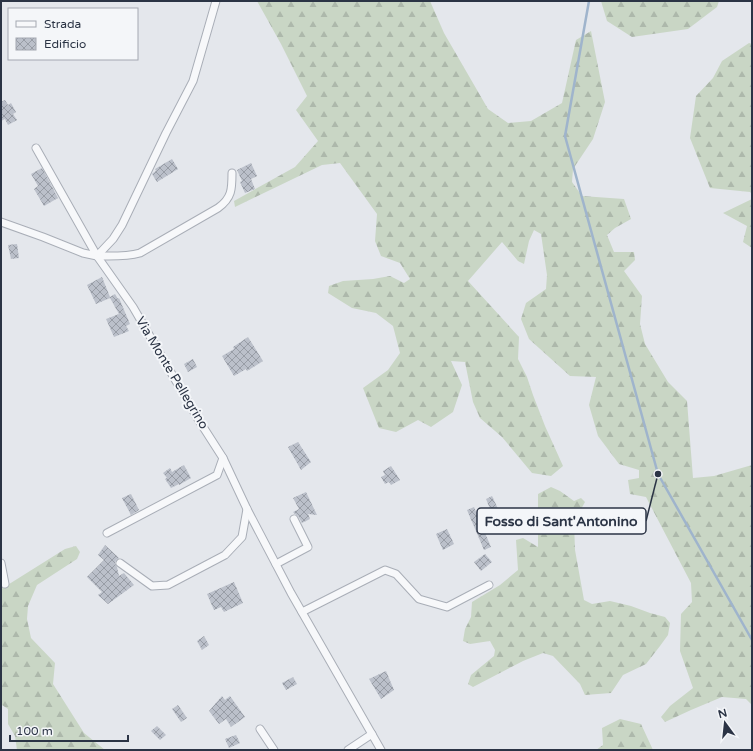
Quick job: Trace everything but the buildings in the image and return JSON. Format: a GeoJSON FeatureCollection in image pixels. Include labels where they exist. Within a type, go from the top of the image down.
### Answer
{"type":"FeatureCollection","features":[{"type":"Feature","properties":{"kind":"street"},"geometry":{"type":"LineString","coordinates":[[97,256],[122,225],[166,133],[193,81],[216,1]]}},
{"type":"Feature","properties":{"kind":"street","name":"Via Monte Pellegrino"},"geometry":{"type":"LineString","coordinates":[[36,148],[97,256],[133,307],[198,419],[223,458],[247,509],[276,564],[381,750]]}},
{"type":"Feature","properties":{"kind":"street"},"geometry":{"type":"LineString","coordinates":[[1,222],[83,253],[97,256],[130,256],[140,253],[218,208],[225,202],[230,193],[232,187],[232,173]]}},
{"type":"Feature","properties":{"kind":"street"},"geometry":{"type":"LineString","coordinates":[[107,533],[217,475],[223,458]]}},
{"type":"Feature","properties":{"kind":"street"},"geometry":{"type":"LineString","coordinates":[[120,563],[152,586],[168,585],[225,555],[242,537],[247,509]]}},
{"type":"Feature","properties":{"kind":"street"},"geometry":{"type":"LineString","coordinates":[[276,564],[308,547],[294,519]]}},
{"type":"Feature","properties":{"kind":"street"},"geometry":{"type":"LineString","coordinates":[[1,563],[4,584]]}},
{"type":"Feature","properties":{"kind":"street"},"geometry":{"type":"LineString","coordinates":[[302,612],[385,570],[396,574],[419,599],[447,607],[489,585]]}},
{"type":"Feature","properties":{"kind":"street"},"geometry":{"type":"LineString","coordinates":[[260,729],[274,750]]}},
{"type":"Feature","properties":{"kind":"street"},"geometry":{"type":"LineString","coordinates":[[348,750],[372,734]]}},
{"type":"Feature","properties":{"kind":"green space"},"geometry":{"type":"Polygon","coordinates":[[[257,1],[430,1],[444,33],[488,109],[508,123],[531,121],[562,103],[576,40],[591,31],[605,102],[593,139],[573,169],[572,182],[582,196],[624,199],[631,219],[615,228],[607,235],[614,252],[634,252],[635,260],[624,271],[642,296],[640,324],[645,344],[668,382],[687,401],[693,478],[714,476],[752,465],[752,705],[746,699],[722,697],[665,722],[661,717],[670,706],[693,688],[680,651],[681,614],[692,602],[691,583],[646,497],[630,494],[628,480],[639,478],[639,470],[619,464],[598,436],[589,405],[596,377],[570,376],[529,339],[521,319],[526,303],[546,289],[547,275],[541,234],[534,230],[529,241],[524,264],[518,261],[502,242],[468,281],[519,337],[518,359],[527,377],[545,426],[563,466],[551,476],[532,473],[502,437],[480,418],[473,402],[465,362],[451,361],[462,385],[453,412],[431,427],[418,420],[396,432],[379,428],[363,388],[388,370],[400,353],[393,326],[376,313],[352,308],[328,293],[329,286],[343,281],[390,276],[404,283],[410,279],[400,263],[381,256],[375,241],[377,214],[340,163],[322,165],[235,207],[234,201],[295,167],[318,141],[296,110],[307,96],[281,44],[257,1]]]}},
{"type":"Feature","properties":{"kind":"green space"},"geometry":{"type":"Polygon","coordinates":[[[601,1],[719,1],[717,7],[688,29],[632,37],[607,21],[601,1]]]}},
{"type":"Feature","properties":{"kind":"green space"},"geometry":{"type":"Polygon","coordinates":[[[749,43],[752,44],[752,194],[750,192],[710,188],[690,138],[696,96],[713,78],[722,61],[749,43]]]}},
{"type":"Feature","properties":{"kind":"green space"},"geometry":{"type":"Polygon","coordinates":[[[752,199],[752,248],[743,242],[747,226],[723,213],[752,199]]]}},
{"type":"Feature","properties":{"kind":"green space"},"geometry":{"type":"Polygon","coordinates":[[[551,487],[560,491],[574,501],[581,498],[585,502],[574,522],[575,550],[584,600],[592,604],[610,601],[665,617],[670,623],[668,635],[646,664],[623,675],[611,693],[585,695],[580,684],[553,656],[543,653],[523,661],[473,687],[468,684],[471,675],[494,656],[495,650],[490,641],[470,644],[463,641],[465,629],[471,617],[472,602],[500,585],[518,570],[516,540],[523,538],[538,547],[538,494],[551,487]]]}},
{"type":"Feature","properties":{"kind":"green space"},"geometry":{"type":"Polygon","coordinates":[[[76,546],[80,552],[77,559],[37,585],[28,606],[27,619],[31,638],[55,663],[53,684],[84,733],[105,750],[17,750],[15,736],[8,724],[8,709],[1,705],[1,588],[65,549],[76,546]]]}},
{"type":"Feature","properties":{"kind":"green space"},"geometry":{"type":"Polygon","coordinates":[[[620,719],[641,724],[653,750],[596,750],[603,745],[602,728],[620,719]]]}},
{"type":"Feature","properties":{"kind":"waterway"},"geometry":{"type":"LineString","coordinates":[[589,1],[565,136],[658,474],[752,640]]}},
{"type":"Feature","properties":{"kind":"place","name":"Fosso di Sant'Antonino"},"geometry":{"type":"Point","coordinates":[658,474]}}]}
